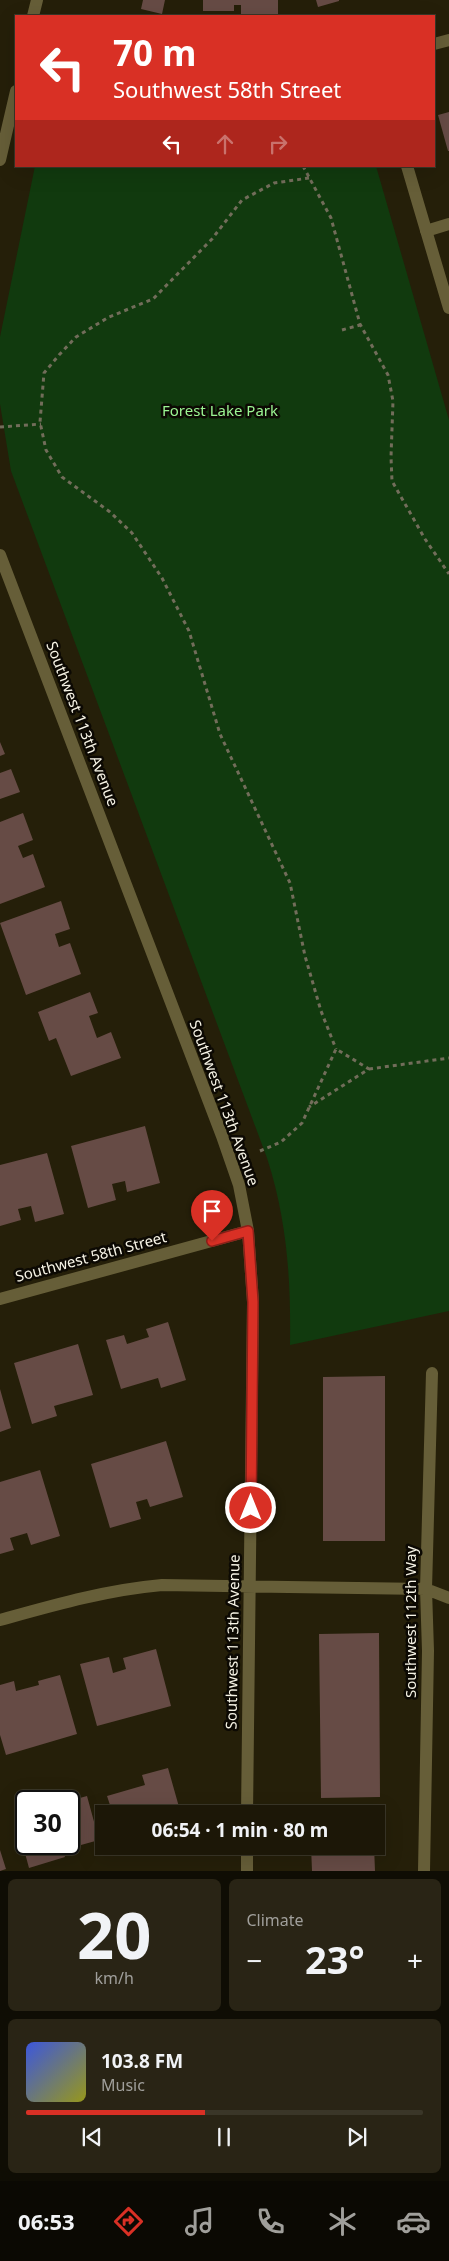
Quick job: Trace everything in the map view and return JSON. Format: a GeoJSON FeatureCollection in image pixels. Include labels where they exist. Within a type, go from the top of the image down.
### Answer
{"type":"FeatureCollection","features":[{"type":"Feature","properties":{"kind":"street"},"geometry":{"type":"LineString","coordinates":[[33,15],[37,0]]}},
{"type":"Feature","properties":{"kind":"street"},"geometry":{"type":"LineString","coordinates":[[435,44],[449,40]]}},
{"type":"Feature","properties":{"kind":"street"},"geometry":{"type":"LineString","coordinates":[[0,160],[15,95]]}},
{"type":"Feature","properties":{"kind":"street"},"geometry":{"type":"LineString","coordinates":[[407,167],[449,308]]}},
{"type":"Feature","properties":{"kind":"street"},"geometry":{"type":"LineString","coordinates":[[426,231],[449,224]]}},
{"type":"Feature","properties":{"kind":"street","name":"Southwest 113th Avenue"},"geometry":{"type":"LineString","coordinates":[[0,555],[239,1185],[248,1231],[253,1302],[248,1805]]}},
{"type":"Feature","properties":{"kind":"street","name":"Southwest 58th Street"},"geometry":{"type":"LineString","coordinates":[[0,1298],[248,1231]]}},
{"type":"Feature","properties":{"kind":"street","name":"Southwest 112th Way"},"geometry":{"type":"LineString","coordinates":[[424,1871],[428,1651],[426,1589],[432,1373]]}},
{"type":"Feature","properties":{"kind":"street"},"geometry":{"type":"LineString","coordinates":[[0,1620],[95,1594],[162,1585],[426,1589],[449,1598]]}},
{"type":"Feature","properties":{"kind":"street"},"geometry":{"type":"LineString","coordinates":[[247,1855],[247,1871]]}},
{"type":"Feature","properties":{"kind":"path"},"geometry":{"type":"LineString","coordinates":[[304,167],[331,218],[360,324],[388,375],[393,401],[392,481],[425,540],[449,574]]}},
{"type":"Feature","properties":{"kind":"path"},"geometry":{"type":"LineString","coordinates":[[309,178],[274,183],[242,200],[212,239],[153,299],[109,317],[76,337],[58,354],[44,373],[41,395],[41,424],[46,450],[62,477],[110,512],[132,533],[162,578],[189,631],[220,734],[290,883],[308,966],[321,1011],[336,1048],[369,1070]]}},
{"type":"Feature","properties":{"kind":"path"},"geometry":{"type":"LineString","coordinates":[[342,330],[360,324]]}},
{"type":"Feature","properties":{"kind":"path"},"geometry":{"type":"LineString","coordinates":[[0,427],[41,424]]}},
{"type":"Feature","properties":{"kind":"path"},"geometry":{"type":"LineString","coordinates":[[260,1151],[282,1142],[302,1123],[336,1048]]}},
{"type":"Feature","properties":{"kind":"path"},"geometry":{"type":"LineString","coordinates":[[309,1107],[369,1070],[449,1058]]}},
{"type":"Feature","properties":{"kind":"green space","name":"Forest Lake Park"},"geometry":{"type":"Polygon","coordinates":[[[35,167],[376,167],[449,420],[449,1311],[290,1345],[290,1297],[286,1250],[274,1181],[11,471],[0,404],[0,337],[35,167]]]}},
{"type":"Feature","properties":{"kind":"building"},"geometry":{"type":"Polygon","coordinates":[[[143,0],[165,0],[162,14],[141,9],[143,0]]]}},
{"type":"Feature","properties":{"kind":"building"},"geometry":{"type":"Polygon","coordinates":[[[203,0],[278,0],[278,15],[241,15],[241,5],[234,5],[234,11],[203,11],[203,0]]]}},
{"type":"Feature","properties":{"kind":"building"},"geometry":{"type":"Polygon","coordinates":[[[316,0],[339,0],[339,1],[318,7],[316,0]]]}},
{"type":"Feature","properties":{"kind":"building"},"geometry":{"type":"Polygon","coordinates":[[[449,112],[449,151],[448,151],[438,115],[449,112]]]}},
{"type":"Feature","properties":{"kind":"building"},"geometry":{"type":"Polygon","coordinates":[[[0,742],[5,754],[0,756],[0,742]]]}},
{"type":"Feature","properties":{"kind":"building"},"geometry":{"type":"Polygon","coordinates":[[[11,769],[20,792],[0,799],[0,773],[11,769]]]}},
{"type":"Feature","properties":{"kind":"building"},"geometry":{"type":"Polygon","coordinates":[[[23,813],[33,840],[18,846],[23,858],[33,854],[45,887],[0,904],[0,822],[23,813]]]}},
{"type":"Feature","properties":{"kind":"building"},"geometry":{"type":"Polygon","coordinates":[[[61,901],[70,929],[55,934],[59,947],[70,943],[81,974],[26,995],[0,923],[61,901]]]}},
{"type":"Feature","properties":{"kind":"building"},"geometry":{"type":"Polygon","coordinates":[[[90,992],[98,1013],[89,1016],[97,1038],[111,1032],[121,1058],[71,1076],[56,1038],[49,1041],[38,1012],[90,992]]]}},
{"type":"Feature","properties":{"kind":"building"},"geometry":{"type":"Polygon","coordinates":[[[145,1126],[160,1183],[127,1192],[125,1181],[112,1184],[116,1200],[88,1208],[71,1146],[145,1126]]]}},
{"type":"Feature","properties":{"kind":"building"},"geometry":{"type":"Polygon","coordinates":[[[47,1153],[64,1214],[35,1222],[31,1206],[18,1209],[21,1220],[0,1226],[0,1165],[47,1153]]]}},
{"type":"Feature","properties":{"kind":"building"},"geometry":{"type":"Polygon","coordinates":[[[168,1322],[186,1380],[161,1388],[158,1378],[121,1389],[106,1340],[124,1335],[127,1344],[149,1337],[146,1329],[168,1322]]]}},
{"type":"Feature","properties":{"kind":"building"},"geometry":{"type":"Polygon","coordinates":[[[78,1344],[93,1395],[54,1406],[57,1416],[32,1424],[14,1363],[78,1344]]]}},
{"type":"Feature","properties":{"kind":"building"},"geometry":{"type":"Polygon","coordinates":[[[385,1376],[385,1541],[323,1541],[323,1377],[385,1376]]]}},
{"type":"Feature","properties":{"kind":"building"},"geometry":{"type":"Polygon","coordinates":[[[0,1389],[11,1428],[0,1432],[0,1389]]]}},
{"type":"Feature","properties":{"kind":"building"},"geometry":{"type":"Polygon","coordinates":[[[166,1441],[183,1497],[150,1507],[147,1499],[136,1502],[141,1519],[110,1528],[91,1464],[166,1441]]]}},
{"type":"Feature","properties":{"kind":"building"},"geometry":{"type":"Polygon","coordinates":[[[40,1470],[60,1536],[31,1545],[27,1533],[10,1538],[14,1550],[0,1554],[0,1482],[40,1470]]]}},
{"type":"Feature","properties":{"kind":"building"},"geometry":{"type":"Polygon","coordinates":[[[379,1633],[380,1797],[321,1798],[319,1634],[379,1633]]]}},
{"type":"Feature","properties":{"kind":"building"},"geometry":{"type":"Polygon","coordinates":[[[156,1649],[171,1706],[97,1726],[80,1664],[109,1657],[113,1673],[126,1669],[123,1658],[156,1649]]]}},
{"type":"Feature","properties":{"kind":"building"},"geometry":{"type":"Polygon","coordinates":[[[60,1675],[77,1734],[6,1755],[0,1735],[0,1685],[14,1681],[16,1691],[39,1685],[38,1681],[60,1675]]]}},
{"type":"Feature","properties":{"kind":"building"},"geometry":{"type":"Polygon","coordinates":[[[168,1768],[178,1805],[110,1805],[107,1796],[145,1785],[142,1775],[168,1768]]]}},
{"type":"Feature","properties":{"kind":"building"},"geometry":{"type":"Polygon","coordinates":[[[87,1796],[95,1825],[95,1841],[80,1845],[80,1798],[87,1796]]]}},
{"type":"Feature","properties":{"kind":"building"},"geometry":{"type":"Polygon","coordinates":[[[0,1850],[6,1869],[0,1871],[0,1850]]]}},
{"type":"Feature","properties":{"kind":"building"},"geometry":{"type":"Polygon","coordinates":[[[26,1855],[64,1855],[65,1857],[29,1868],[26,1855]]]}},
{"type":"Feature","properties":{"kind":"building"},"geometry":{"type":"Polygon","coordinates":[[[311,1855],[374,1855],[375,1871],[312,1871],[311,1855]]]}},
{"type":"Feature","properties":{"kind":"route"},"geometry":{"type":"LineString","coordinates":[[212,1241],[248,1231],[253,1302],[251,1508]]}}]}
